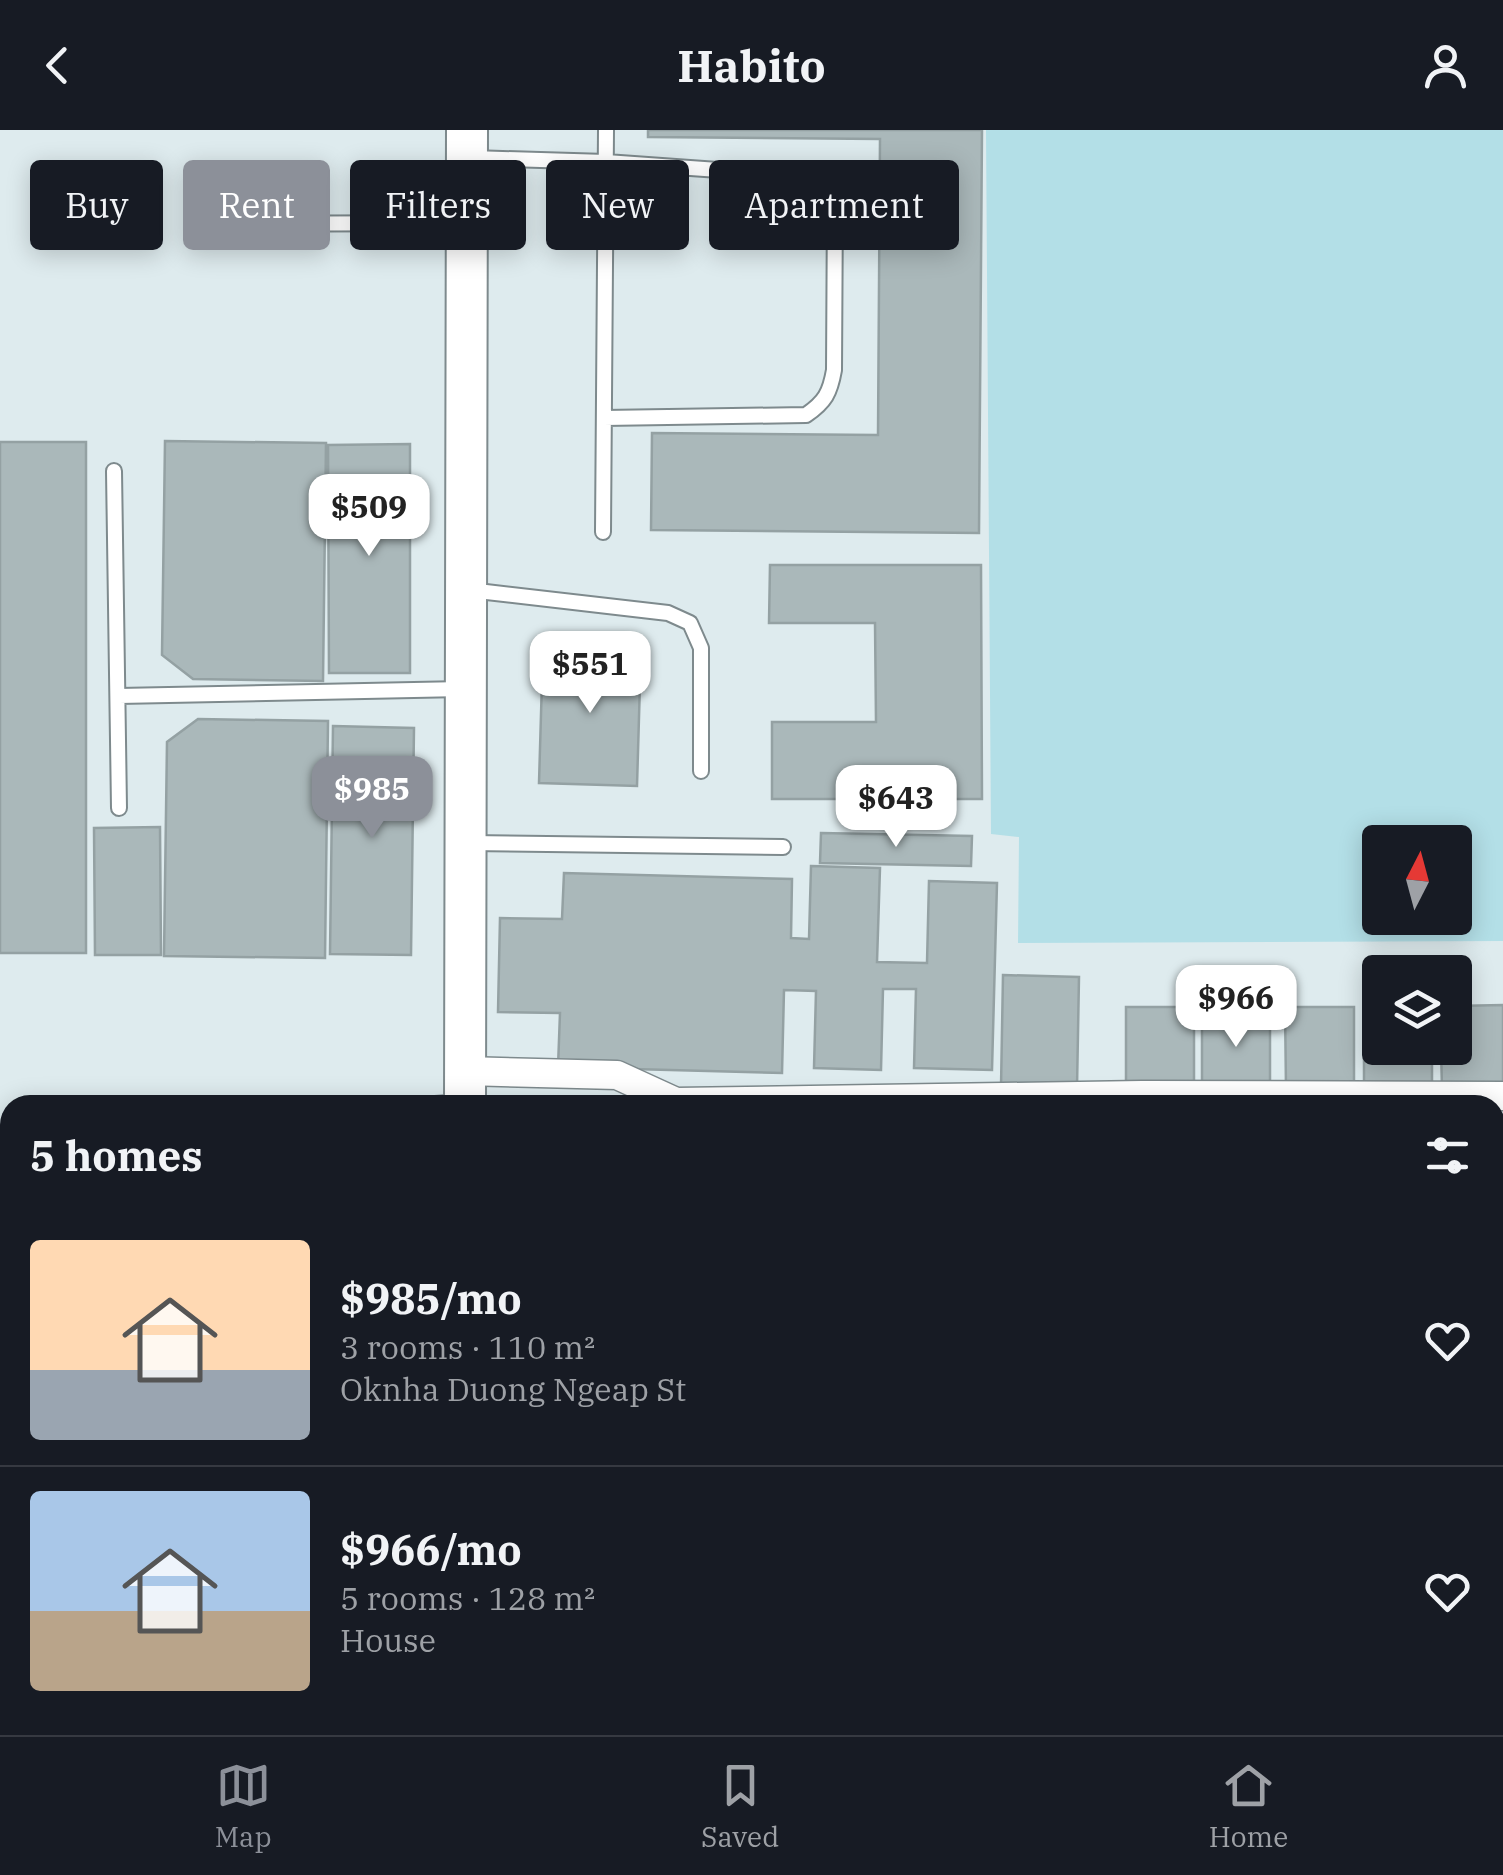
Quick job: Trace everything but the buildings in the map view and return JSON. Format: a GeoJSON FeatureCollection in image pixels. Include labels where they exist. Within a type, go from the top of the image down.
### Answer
{"type":"FeatureCollection","features":[{"type":"Feature","properties":{"kind":"street"},"geometry":{"type":"LineString","coordinates":[[468,250],[465,1092],[616,1075],[655,1095]]}},
{"type":"Feature","properties":{"kind":"lane"},"geometry":{"type":"LineString","coordinates":[[606,130],[606,160]]}},
{"type":"Feature","properties":{"kind":"lane"},"geometry":{"type":"LineString","coordinates":[[468,144],[591,160]]}},
{"type":"Feature","properties":{"kind":"lane"},"geometry":{"type":"LineString","coordinates":[[604,418],[806,415],[823,404],[830,389],[834,370],[835,196],[825,183],[804,176],[689,168]]}},
{"type":"Feature","properties":{"kind":"lane"},"geometry":{"type":"LineString","coordinates":[[604,532],[605,250]]}},
{"type":"Feature","properties":{"kind":"lane"},"geometry":{"type":"LineString","coordinates":[[114,470],[119,808]]}},
{"type":"Feature","properties":{"kind":"lane"},"geometry":{"type":"LineString","coordinates":[[468,590],[668,613],[690,622],[700,648],[702,771]]}},
{"type":"Feature","properties":{"kind":"lane"},"geometry":{"type":"LineString","coordinates":[[119,696],[468,689]]}},
{"type":"Feature","properties":{"kind":"lane"},"geometry":{"type":"LineString","coordinates":[[468,844],[782,847]]}},
{"type":"Feature","properties":{"kind":"shaded area"},"geometry":{"type":"Polygon","coordinates":[[[986,130],[1503,130],[1503,941],[1018,943],[1019,837],[991,834],[986,130]]]}}]}
